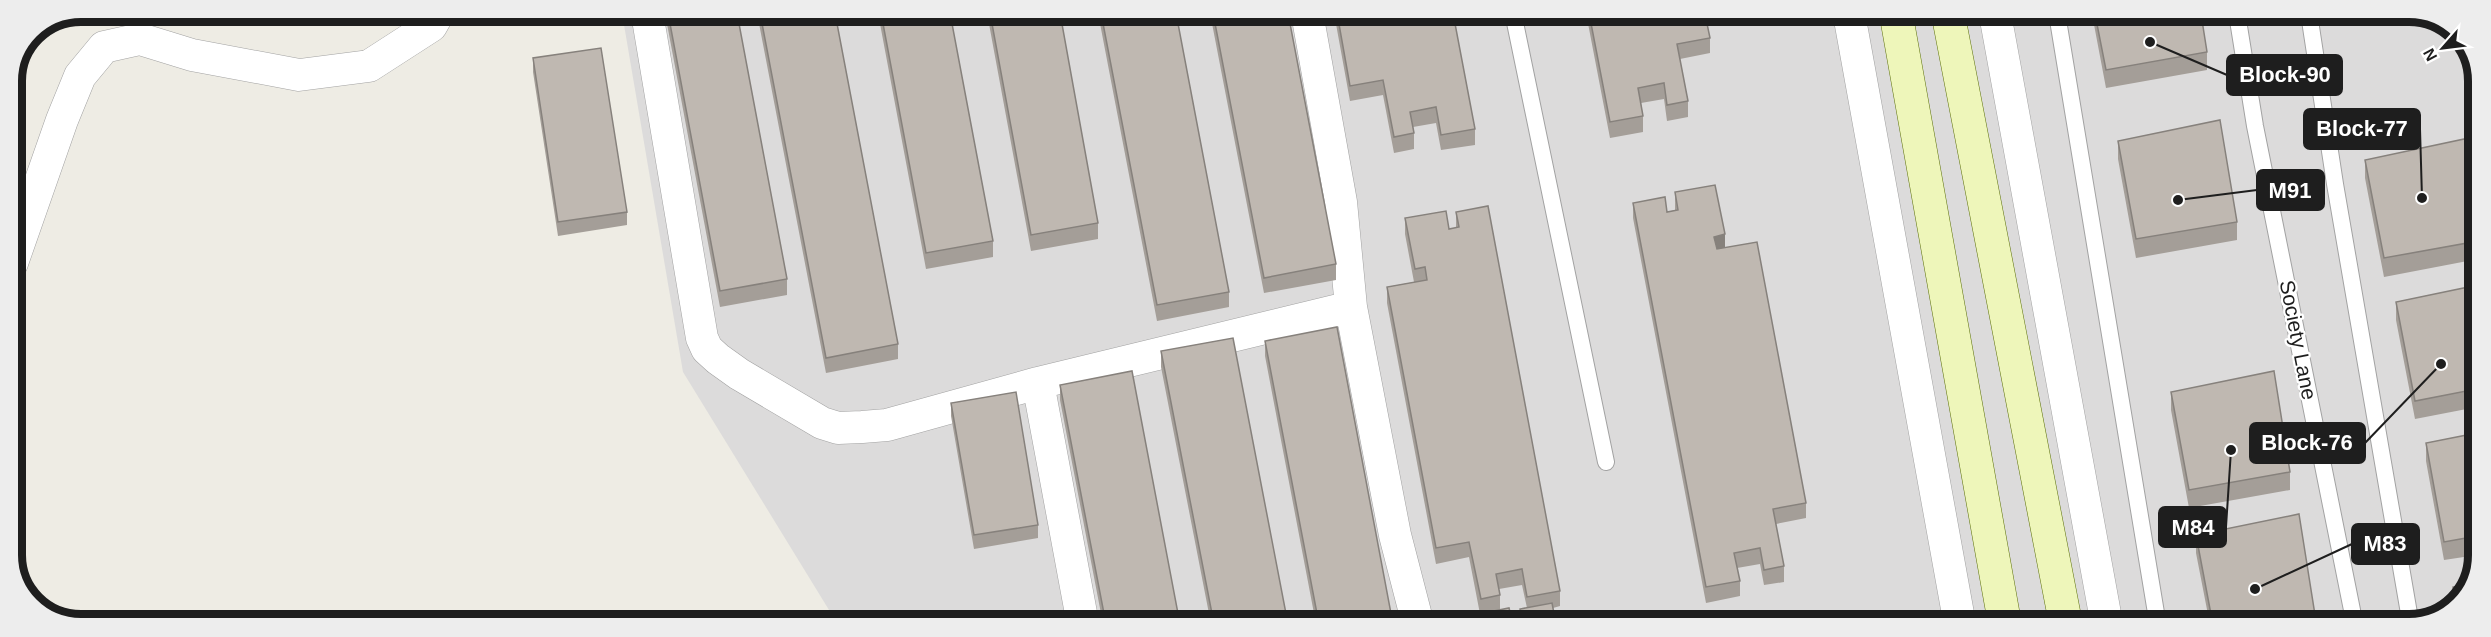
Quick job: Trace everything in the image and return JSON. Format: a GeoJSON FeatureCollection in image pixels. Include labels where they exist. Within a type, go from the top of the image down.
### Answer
{"type":"FeatureCollection","features":[{"type":"Feature","properties":{"kind":"main road"},"geometry":{"type":"LineString","coordinates":[[1897,22],[2003,615]]}},
{"type":"Feature","properties":{"kind":"main road"},"geometry":{"type":"LineString","coordinates":[[1949,22],[2064,615]]}},
{"type":"Feature","properties":{"kind":"street"},"geometry":{"type":"LineString","coordinates":[[22,233],[80,76],[104,47],[140,39],[192,55],[299,75],[369,66],[431,26],[433,22]]}},
{"type":"Feature","properties":{"kind":"street"},"geometry":{"type":"LineString","coordinates":[[649,22],[702,338],[708,349],[718,359],[739,374],[822,423],[838,428],[887,425],[1038,383],[1351,307]]}},
{"type":"Feature","properties":{"kind":"street"},"geometry":{"type":"LineString","coordinates":[[1308,22],[1341,202],[1351,307],[1395,535],[1416,615]]}},
{"type":"Feature","properties":{"kind":"street"},"geometry":{"type":"LineString","coordinates":[[1850,22],[1958,615]]}},
{"type":"Feature","properties":{"kind":"street"},"geometry":{"type":"LineString","coordinates":[[1996,22],[2105,615]]}},
{"type":"Feature","properties":{"kind":"street"},"geometry":{"type":"LineString","coordinates":[[1038,383],[1081,615]]}},
{"type":"Feature","properties":{"kind":"lane"},"geometry":{"type":"LineString","coordinates":[[1515,22],[1606,462]]}},
{"type":"Feature","properties":{"kind":"lane"},"geometry":{"type":"LineString","coordinates":[[2058,22],[2156,615]]}},
{"type":"Feature","properties":{"kind":"lane","name":"Society Lane"},"geometry":{"type":"LineString","coordinates":[[2238,22],[2255,126],[2353,615]]}},
{"type":"Feature","properties":{"kind":"lane"},"geometry":{"type":"LineString","coordinates":[[2310,22],[2335,184],[2409,615]]}},
{"type":"Feature","properties":{"kind":"shaded area"},"geometry":{"type":"Polygon","coordinates":[[[624,22],[2409,22],[2439,30],[2461,52],[2466,66],[2468,78],[2468,555],[2461,585],[2442,605],[2421,613],[2409,615],[832,615],[683,372],[624,22]]]}},
{"type":"Feature","properties":{"kind":"building"},"geometry":{"type":"Polygon","coordinates":[[[670,22],[739,22],[787,279],[720,291],[670,22]]]}},
{"type":"Feature","properties":{"kind":"building"},"geometry":{"type":"Polygon","coordinates":[[[762,22],[837,22],[898,344],[826,358],[762,22]]]}},
{"type":"Feature","properties":{"kind":"building"},"geometry":{"type":"Polygon","coordinates":[[[883,22],[952,22],[993,241],[926,253],[883,22]]]}},
{"type":"Feature","properties":{"kind":"building"},"geometry":{"type":"Polygon","coordinates":[[[992,22],[1062,22],[1098,223],[1031,235],[992,22]]]}},
{"type":"Feature","properties":{"kind":"building"},"geometry":{"type":"Polygon","coordinates":[[[1103,22],[1178,22],[1229,292],[1157,305],[1103,22]]]}},
{"type":"Feature","properties":{"kind":"building"},"geometry":{"type":"Polygon","coordinates":[[[1215,22],[1290,22],[1336,264],[1264,278],[1215,22]]]}},
{"type":"Feature","properties":{"kind":"building"},"geometry":{"type":"Polygon","coordinates":[[[1339,22],[1455,22],[1475,129],[1441,135],[1436,107],[1410,112],[1414,133],[1394,137],[1383,80],[1350,86],[1339,22]]]}},
{"type":"Feature","properties":{"kind":"building"},"geometry":{"type":"Polygon","coordinates":[[[1591,22],[1707,22],[1710,38],[1677,44],[1688,101],[1667,105],[1664,83],[1638,88],[1643,116],[1610,122],[1591,22]]]}},
{"type":"Feature","properties":{"kind":"building"},"geometry":{"type":"Polygon","coordinates":[[[2097,22],[2202,22],[2207,52],[2106,70],[2097,22]]]}},
{"type":"Feature","properties":{"kind":"building"},"geometry":{"type":"Polygon","coordinates":[[[601,48],[627,212],[558,222],[533,58],[601,48]]]}},
{"type":"Feature","properties":{"kind":"building"},"geometry":{"type":"Polygon","coordinates":[[[2220,120],[2237,222],[2136,239],[2118,141],[2220,120]]]}},
{"type":"Feature","properties":{"kind":"building"},"geometry":{"type":"Polygon","coordinates":[[[2468,138],[2468,243],[2384,258],[2365,160],[2468,138]]]}},
{"type":"Feature","properties":{"kind":"building"},"geometry":{"type":"Polygon","coordinates":[[[1715,185],[1725,234],[1714,237],[1717,249],[1757,242],[1806,503],[1773,509],[1784,566],[1764,570],[1760,548],[1734,553],[1740,581],[1706,587],[1633,203],[1665,197],[1667,212],[1678,210],[1675,192],[1715,185]]]}},
{"type":"Feature","properties":{"kind":"building"},"geometry":{"type":"Polygon","coordinates":[[[1488,206],[1560,591],[1527,597],[1522,569],[1496,574],[1500,595],[1481,599],[1469,542],[1436,548],[1387,287],[1427,280],[1425,267],[1415,269],[1405,218],[1446,211],[1449,229],[1459,227],[1456,212],[1488,206]]]}},
{"type":"Feature","properties":{"kind":"building"},"geometry":{"type":"Polygon","coordinates":[[[2468,287],[2468,391],[2415,401],[2396,302],[2468,287]]]}},
{"type":"Feature","properties":{"kind":"building"},"geometry":{"type":"Polygon","coordinates":[[[1337,327],[1391,615],[1317,615],[1265,341],[1337,327]]]}},
{"type":"Feature","properties":{"kind":"building"},"geometry":{"type":"Polygon","coordinates":[[[1233,338],[1286,615],[1212,615],[1161,351],[1233,338]]]}},
{"type":"Feature","properties":{"kind":"building"},"geometry":{"type":"Polygon","coordinates":[[[1132,371],[1178,615],[1104,615],[1060,385],[1132,371]]]}},
{"type":"Feature","properties":{"kind":"building"},"geometry":{"type":"Polygon","coordinates":[[[2274,371],[2290,472],[2189,490],[2171,392],[2274,371]]]}},
{"type":"Feature","properties":{"kind":"building"},"geometry":{"type":"Polygon","coordinates":[[[1016,392],[1038,525],[974,535],[951,403],[1016,392]]]}},
{"type":"Feature","properties":{"kind":"building"},"geometry":{"type":"Polygon","coordinates":[[[2468,435],[2468,538],[2444,542],[2426,443],[2468,435]]]}},
{"type":"Feature","properties":{"kind":"building"},"geometry":{"type":"Polygon","coordinates":[[[2299,514],[2315,615],[2211,615],[2196,535],[2299,514]]]}},
{"type":"Feature","properties":{"kind":"building"},"geometry":{"type":"Polygon","coordinates":[[[2460,586],[2454,593],[2453,587],[2460,586]]]}},
{"type":"Feature","properties":{"kind":"building"},"geometry":{"type":"Polygon","coordinates":[[[1552,603],[1554,615],[1521,615],[1520,609],[1552,603]]]}},
{"type":"Feature","properties":{"kind":"building"},"geometry":{"type":"Polygon","coordinates":[[[1509,608],[1511,615],[1474,615],[1509,608]]]}},
{"type":"Feature","properties":{"kind":"place","name":"Block-90"},"geometry":{"type":"Point","coordinates":[2150,42]}},
{"type":"Feature","properties":{"kind":"place","name":"Block-77"},"geometry":{"type":"Point","coordinates":[2422,198]}},
{"type":"Feature","properties":{"kind":"place","name":"M91"},"geometry":{"type":"Point","coordinates":[2178,200]}},
{"type":"Feature","properties":{"kind":"place","name":"Block-76"},"geometry":{"type":"Point","coordinates":[2441,364]}},
{"type":"Feature","properties":{"kind":"place","name":"M84"},"geometry":{"type":"Point","coordinates":[2231,450]}},
{"type":"Feature","properties":{"kind":"place","name":"M83"},"geometry":{"type":"Point","coordinates":[2255,589]}}]}
